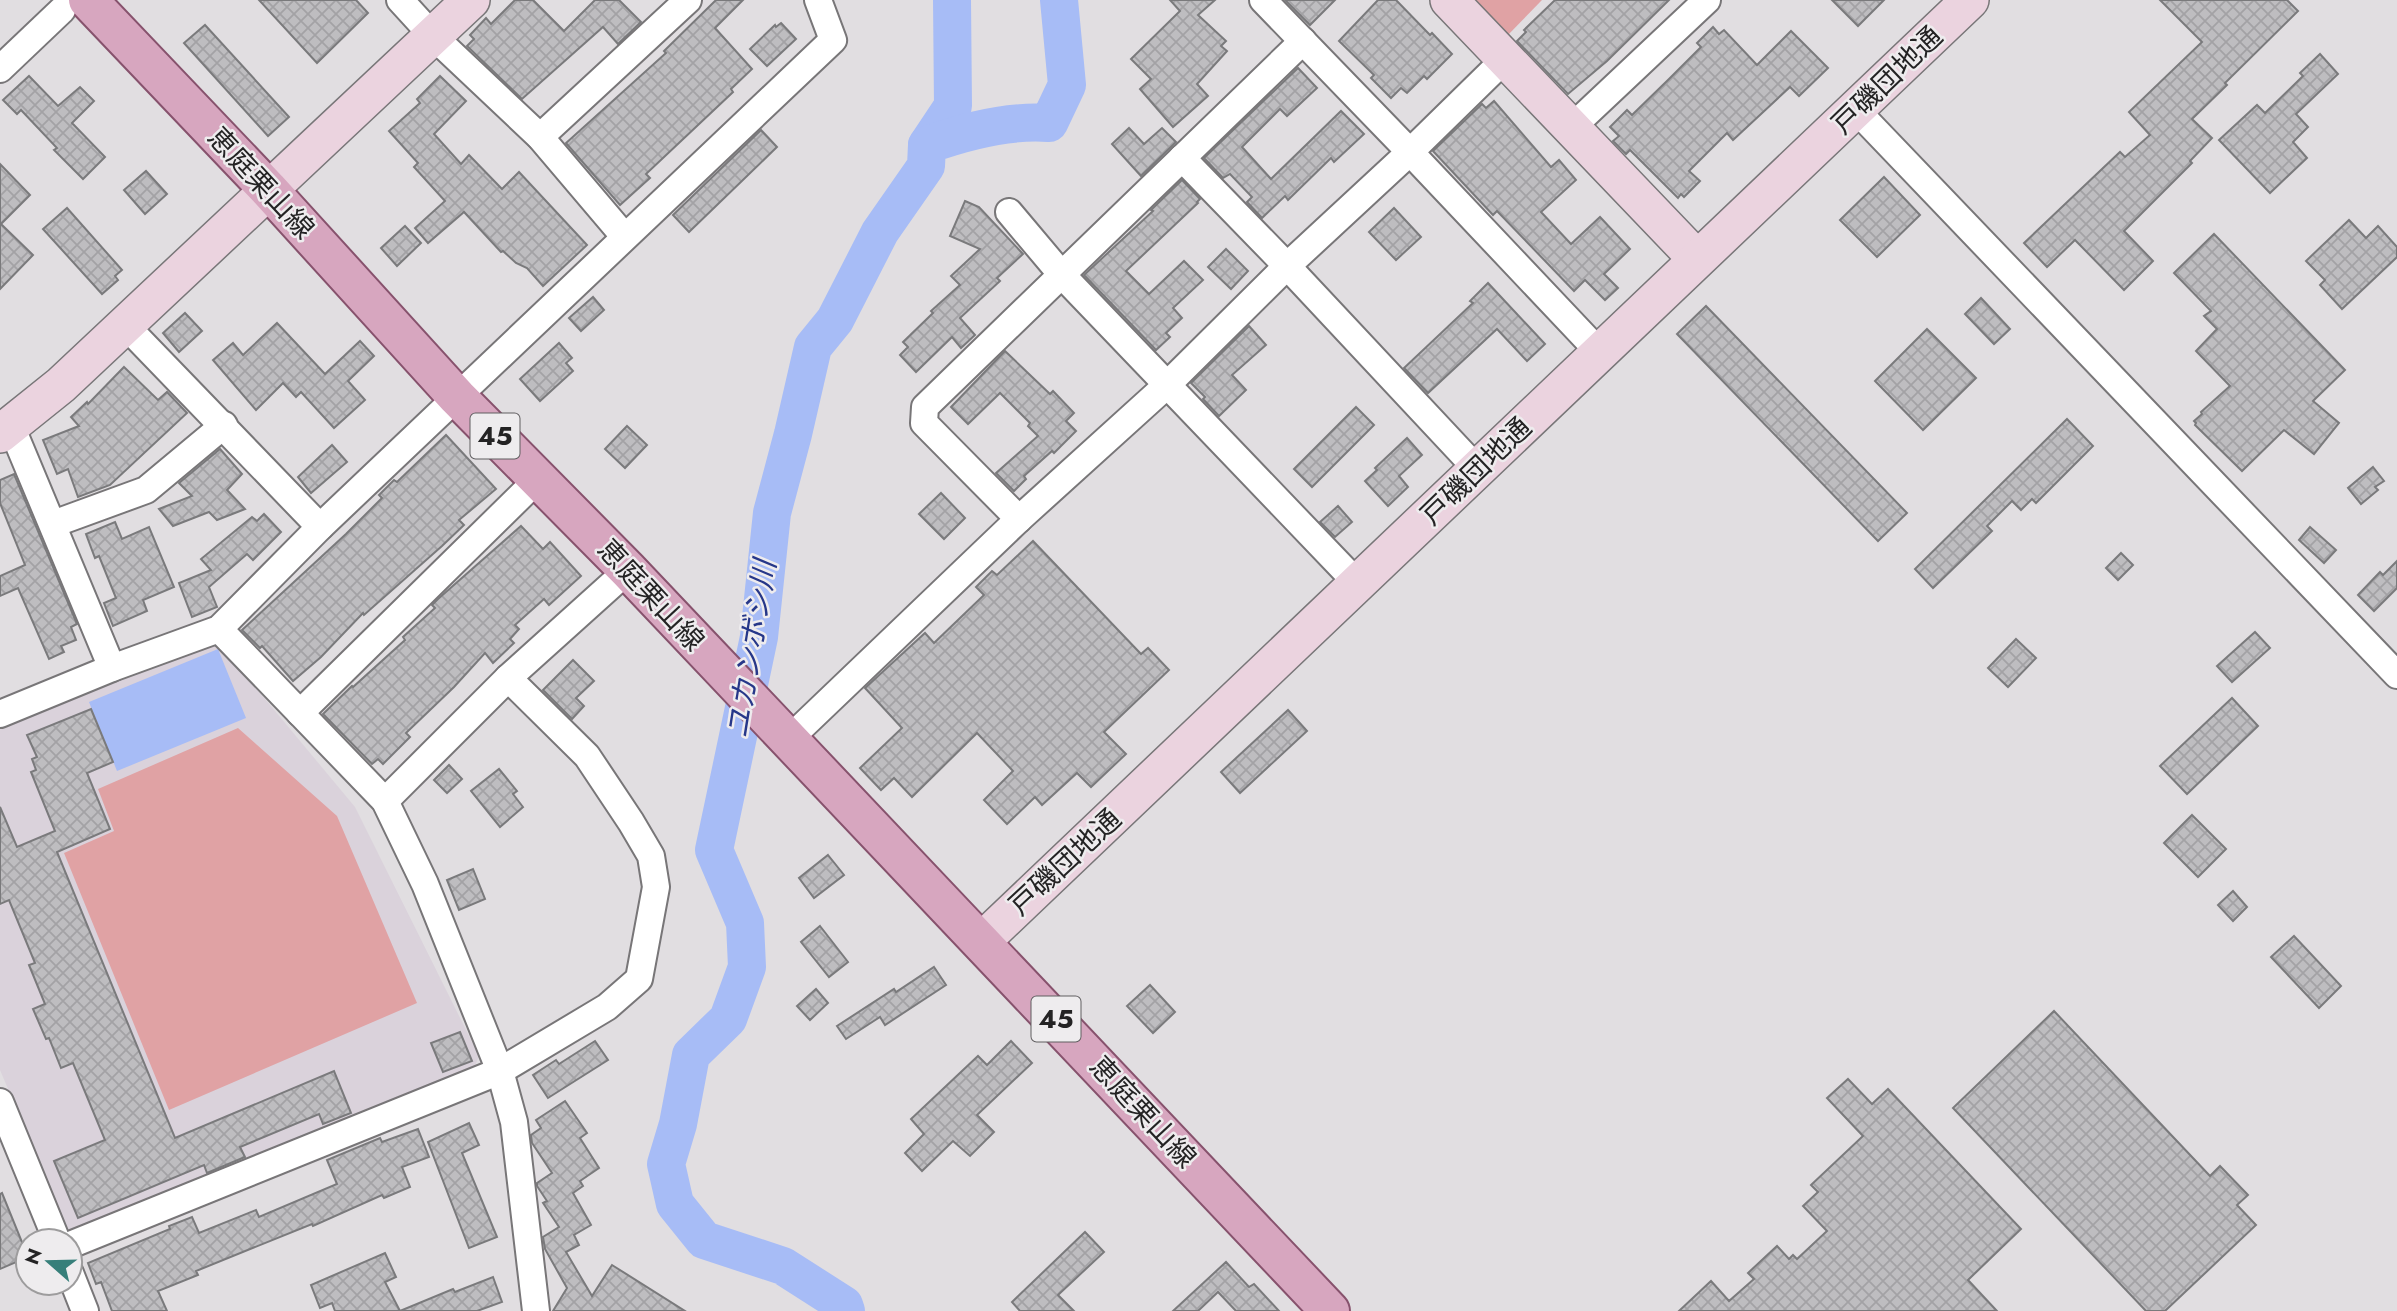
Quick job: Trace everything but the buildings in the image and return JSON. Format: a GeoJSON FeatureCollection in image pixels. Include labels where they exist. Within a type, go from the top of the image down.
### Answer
{"type":"FeatureCollection","features":[{"type":"Feature","properties":{"kind":"main road","name":"恵庭栗山線"},"geometry":{"type":"LineString","coordinates":[[75,5],[268,189],[457,397],[628,570],[1331,1311]]}},
{"type":"Feature","properties":{"kind":"street"},"geometry":{"type":"LineString","coordinates":[[400,0],[432,35],[540,137],[624,236]]}},
{"type":"Feature","properties":{"kind":"street"},"geometry":{"type":"LineString","coordinates":[[111,668],[53,524],[6,430],[61,385],[471,0]]}},
{"type":"Feature","properties":{"kind":"street"},"geometry":{"type":"LineString","coordinates":[[540,137],[688,0]]}},
{"type":"Feature","properties":{"kind":"street"},"geometry":{"type":"LineString","coordinates":[[0,714],[111,668],[219,629],[320,527],[833,40],[818,0]]}},
{"type":"Feature","properties":{"kind":"street"},"geometry":{"type":"LineString","coordinates":[[1263,0],[1600,353]]}},
{"type":"Feature","properties":{"kind":"street"},"geometry":{"type":"LineString","coordinates":[[1449,0],[1570,129],[1697,258]]}},
{"type":"Feature","properties":{"kind":"street"},"geometry":{"type":"LineString","coordinates":[[1570,129],[1707,0]]}},
{"type":"Feature","properties":{"kind":"street","name":"戸磯団地通"},"geometry":{"type":"LineString","coordinates":[[982,941],[1970,0]]}},
{"type":"Feature","properties":{"kind":"street"},"geometry":{"type":"LineString","coordinates":[[0,69],[75,5]]}},
{"type":"Feature","properties":{"kind":"street"},"geometry":{"type":"LineString","coordinates":[[1018,519],[924,423],[925,408],[1303,41]]}},
{"type":"Feature","properties":{"kind":"street"},"geometry":{"type":"LineString","coordinates":[[783,735],[1167,385],[1287,266],[1505,59]]}},
{"type":"Feature","properties":{"kind":"street"},"geometry":{"type":"LineString","coordinates":[[1856,110],[2397,675]]}},
{"type":"Feature","properties":{"kind":"street"},"geometry":{"type":"LineString","coordinates":[[1182,158],[1477,469]]}},
{"type":"Feature","properties":{"kind":"street"},"geometry":{"type":"LineString","coordinates":[[1009,212],[1062,275],[1358,584]]}},
{"type":"Feature","properties":{"kind":"street"},"geometry":{"type":"LineString","coordinates":[[125,324],[320,527]]}},
{"type":"Feature","properties":{"kind":"street"},"geometry":{"type":"LineString","coordinates":[[53,524],[146,490],[223,425]]}},
{"type":"Feature","properties":{"kind":"street"},"geometry":{"type":"LineString","coordinates":[[300,713],[538,479]]}},
{"type":"Feature","properties":{"kind":"street"},"geometry":{"type":"LineString","coordinates":[[385,801],[508,678],[628,570]]}},
{"type":"Feature","properties":{"kind":"street"},"geometry":{"type":"LineString","coordinates":[[219,629],[385,801],[425,884],[500,1072],[514,1122],[536,1311]]}},
{"type":"Feature","properties":{"kind":"street"},"geometry":{"type":"LineString","coordinates":[[84,1239],[500,1072],[607,1007],[639,979],[656,887],[651,856],[587,756],[508,678]]}},
{"type":"Feature","properties":{"kind":"street"},"geometry":{"type":"LineString","coordinates":[[0,1102],[9,1146],[50,1227]]}},
{"type":"Feature","properties":{"kind":"shaded area"},"geometry":{"type":"Polygon","coordinates":[[[1471,0],[1542,0],[1507,36],[1471,0]]]}},
{"type":"Feature","properties":{"kind":"shaded area"},"geometry":{"type":"Polygon","coordinates":[[[216,640],[355,807],[479,1056],[474,1068],[84,1228],[67,1227],[0,1070],[0,724],[216,640]]]}},
{"type":"Feature","properties":{"kind":"shaded area"},"geometry":{"type":"Polygon","coordinates":[[[238,728],[337,816],[417,1003],[169,1110],[64,853],[114,831],[98,789],[238,728]]]}},
{"type":"Feature","properties":{"kind":"water"},"geometry":{"type":"Polygon","coordinates":[[[218,649],[246,718],[117,771],[89,702],[218,649]]]}},
{"type":"Feature","properties":{"kind":"waterway"},"geometry":{"type":"LineString","coordinates":[[927,145],[953,106],[952,0]]}},
{"type":"Feature","properties":{"kind":"waterway","name":"ユカンボシ川"},"geometry":{"type":"LineString","coordinates":[[846,1311],[844,1305],[783,1266],[704,1240],[675,1204],[666,1164],[678,1124],[691,1055],[728,1019],[747,967],[745,923],[714,850],[759,637],[772,513],[813,347],[835,320],[880,232],[926,166],[927,145],[987,128],[1018,123],[1049,123],[1067,85],[1059,0]]}}]}
